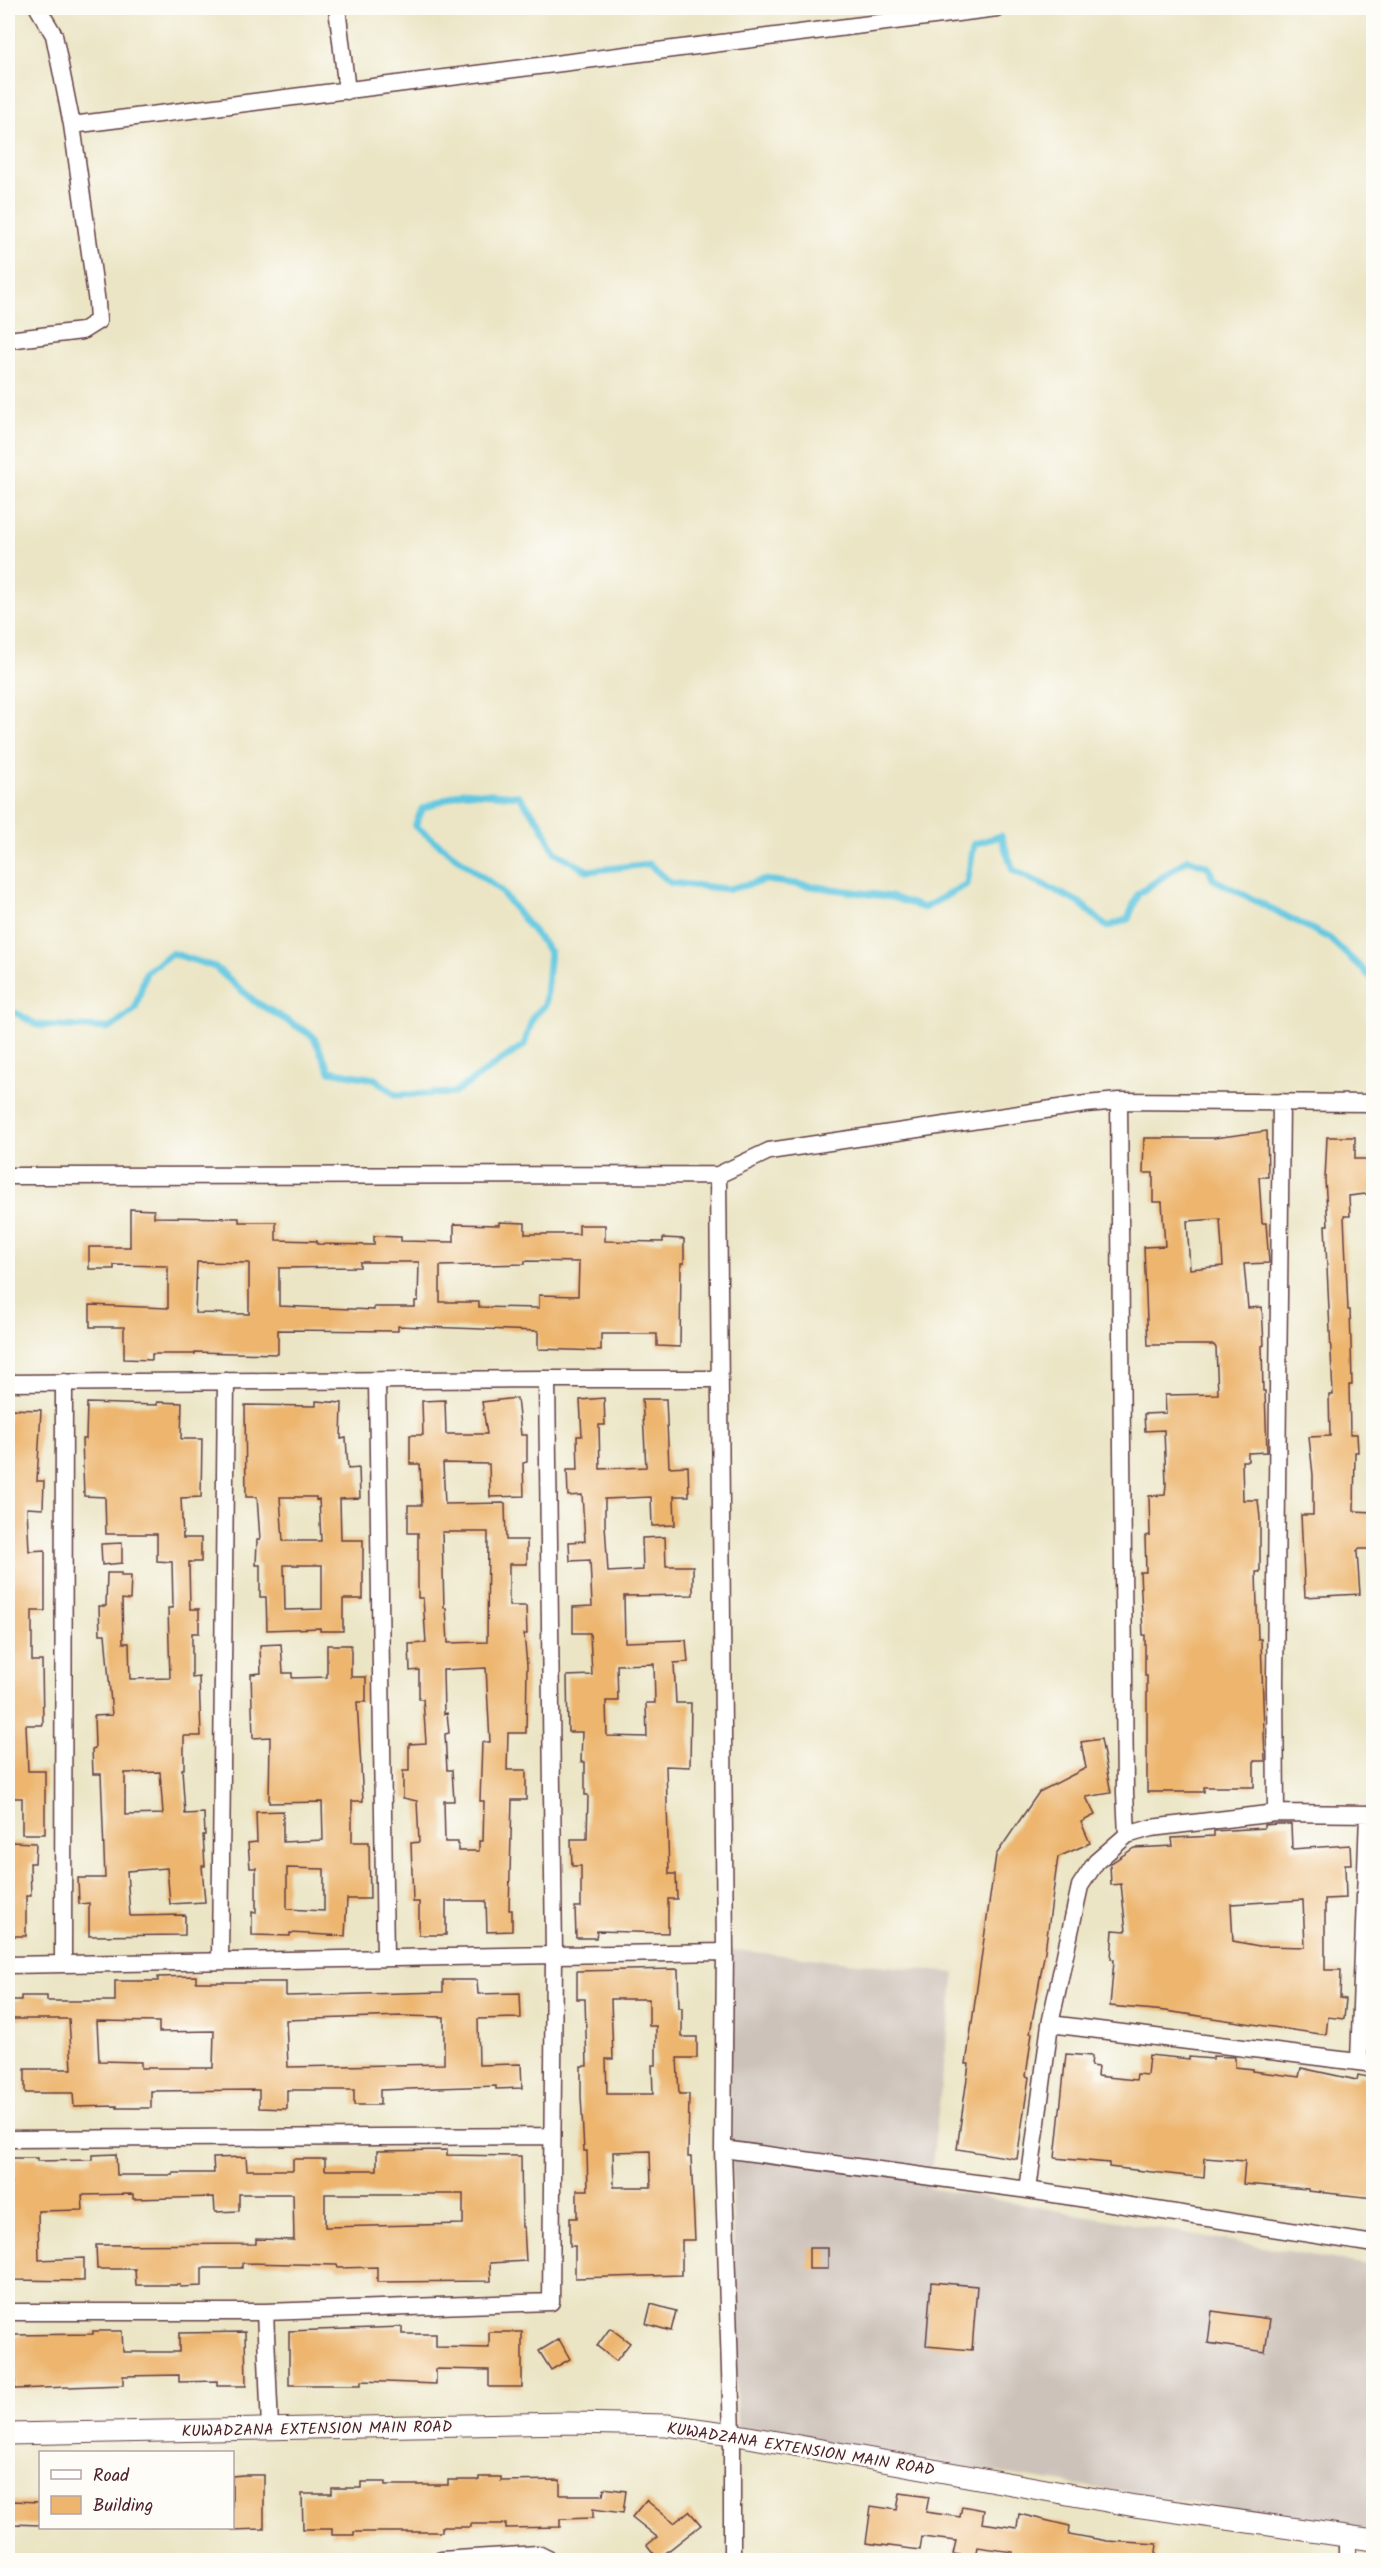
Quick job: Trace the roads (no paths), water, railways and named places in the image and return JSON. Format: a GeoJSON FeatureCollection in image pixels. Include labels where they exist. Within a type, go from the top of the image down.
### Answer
{"type":"FeatureCollection","features":[{"type":"Feature","properties":{"kind":"street"},"geometry":{"type":"LineString","coordinates":[[8,340],[82,331],[98,321],[72,125],[54,35],[38,8]]}},
{"type":"Feature","properties":{"kind":"street"},"geometry":{"type":"LineString","coordinates":[[337,8],[347,91]]}},
{"type":"Feature","properties":{"kind":"street"},"geometry":{"type":"LineString","coordinates":[[72,125],[997,8]]}},
{"type":"Feature","properties":{"kind":"street"},"geometry":{"type":"LineString","coordinates":[[1119,1101],[1127,1835]]}},
{"type":"Feature","properties":{"kind":"street"},"geometry":{"type":"LineString","coordinates":[[8,1176],[718,1175],[769,1151],[1119,1101],[1374,1103]]}},
{"type":"Feature","properties":{"kind":"street"},"geometry":{"type":"LineString","coordinates":[[1276,1813],[1275,1683],[1281,1102]]}},
{"type":"Feature","properties":{"kind":"street"},"geometry":{"type":"LineString","coordinates":[[718,1175],[725,1952],[723,2149],[732,2434],[732,2560]]}},
{"type":"Feature","properties":{"kind":"street"},"geometry":{"type":"LineString","coordinates":[[8,1383],[547,1378],[720,1379]]}},
{"type":"Feature","properties":{"kind":"street"},"geometry":{"type":"LineString","coordinates":[[8,2312],[265,2312],[551,2302],[554,1955],[547,1378]]}},
{"type":"Feature","properties":{"kind":"street"},"geometry":{"type":"LineString","coordinates":[[220,1961],[226,1381]]}},
{"type":"Feature","properties":{"kind":"street"},"geometry":{"type":"LineString","coordinates":[[377,1381],[385,1958]]}},
{"type":"Feature","properties":{"kind":"street"},"geometry":{"type":"LineString","coordinates":[[63,1964],[64,1382]]}},
{"type":"Feature","properties":{"kind":"street"},"geometry":{"type":"LineString","coordinates":[[1028,2190],[1050,2024],[1080,1887],[1096,1862],[1127,1835],[1151,1828],[1276,1813],[1371,1815],[1366,2063],[1050,2024]]}},
{"type":"Feature","properties":{"kind":"street"},"geometry":{"type":"LineString","coordinates":[[8,1965],[725,1952]]}},
{"type":"Feature","properties":{"kind":"street"},"geometry":{"type":"LineString","coordinates":[[8,2139],[551,2136]]}},
{"type":"Feature","properties":{"kind":"street"},"geometry":{"type":"LineString","coordinates":[[723,2149],[1028,2190],[1374,2244]]}},
{"type":"Feature","properties":{"kind":"street"},"geometry":{"type":"LineString","coordinates":[[265,2312],[270,2428]]}},
{"type":"Feature","properties":{"kind":"street","name":"KUWADZANA EXTENSION MAIN ROAD"},"geometry":{"type":"LineString","coordinates":[[8,2434],[571,2422],[667,2425],[732,2434],[1136,2506],[1374,2540]]}},
{"type":"Feature","properties":{"kind":"street"},"geometry":{"type":"LineString","coordinates":[[1347,2535],[1347,2560]]}},
{"type":"Feature","properties":{"kind":"street"},"geometry":{"type":"LineString","coordinates":[[441,2560],[538,2554],[550,2560]]}},
{"type":"Feature","properties":{"kind":"waterway"},"geometry":{"type":"LineString","coordinates":[[8,1011],[37,1025],[110,1028],[135,1009],[146,972],[172,953],[215,967],[254,1001],[313,1036],[330,1071],[375,1079],[396,1095],[454,1093],[524,1045],[533,1017],[545,1005],[550,952],[500,890],[415,826],[422,809],[463,792],[519,796],[541,824],[555,852],[588,871],[649,864],[671,883],[729,889],[766,880],[891,897],[924,908],[967,884],[974,844],[1001,836],[1013,870],[1080,903],[1107,927],[1128,919],[1138,894],[1188,859],[1209,867],[1213,879],[1329,938],[1374,980]]}}]}
